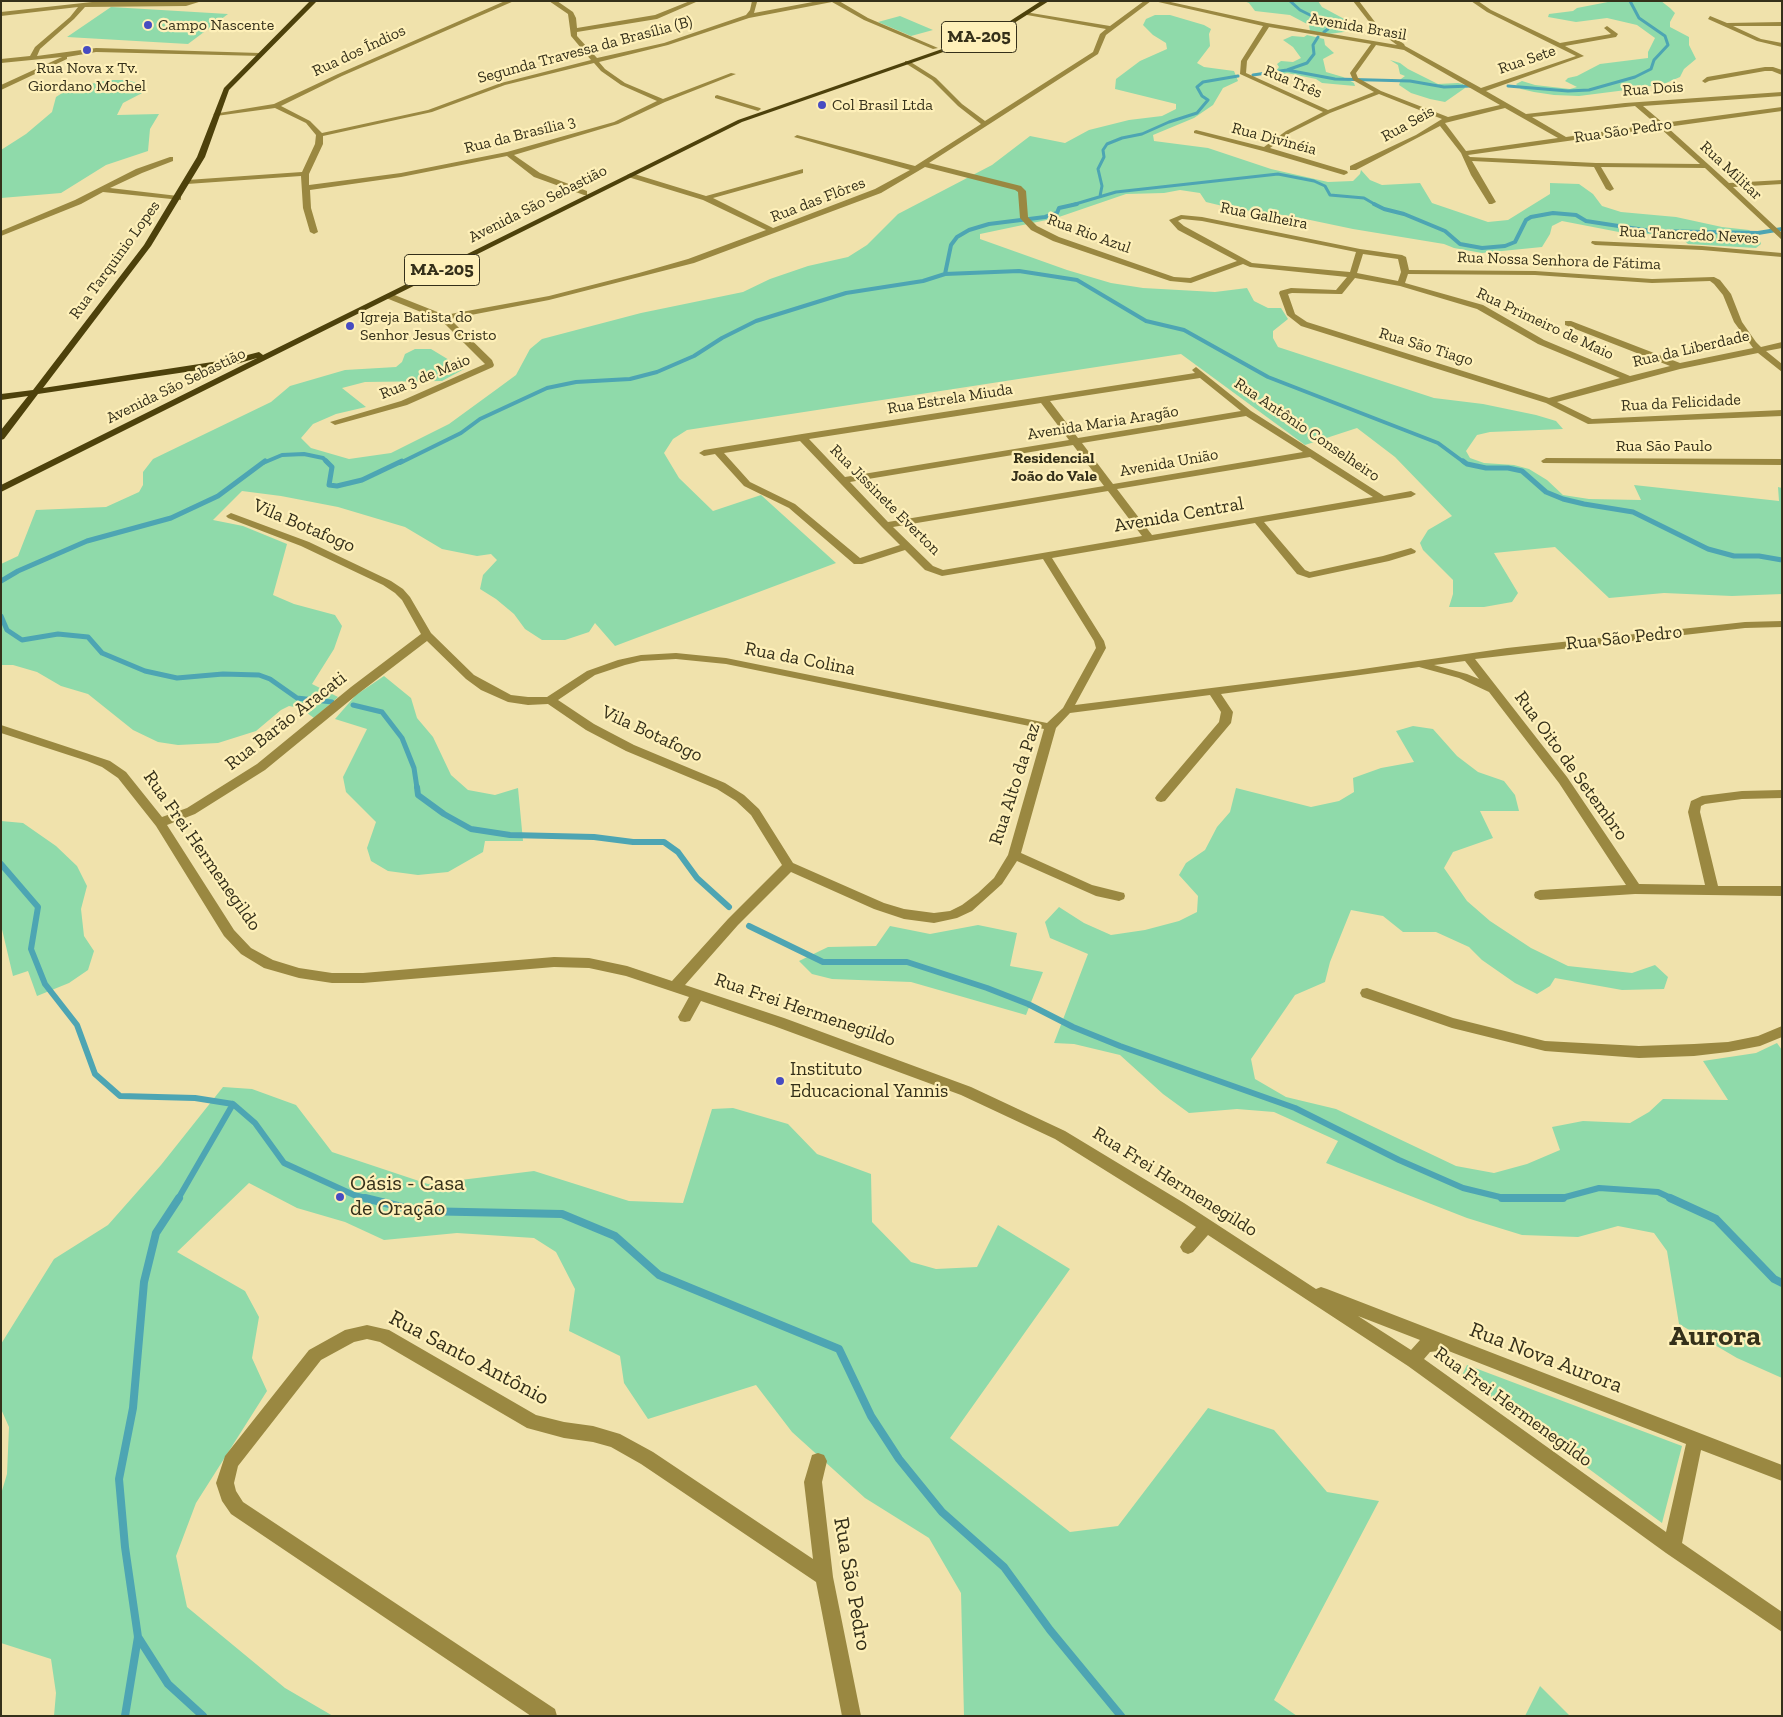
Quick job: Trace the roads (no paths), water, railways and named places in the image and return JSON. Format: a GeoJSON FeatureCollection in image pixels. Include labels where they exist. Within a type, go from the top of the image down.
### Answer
{"type":"FeatureCollection","features":[{"type":"Feature","properties":{"kind":"main road","name":"Rua Tarquinio Lopes"},"geometry":{"type":"LineString","coordinates":[[1,437],[147,246],[187,182],[211,134],[216,114],[226,89],[314,1]]}},
{"type":"Feature","properties":{"kind":"main road","name":"Avenida São Sebastião"},"geometry":{"type":"LineString","coordinates":[[1,397],[238,361],[261,354],[664,153],[758,109],[990,28],[1036,1]]}},
{"type":"Feature","properties":{"kind":"main road","name":"Avenida São Sebastião"},"geometry":{"type":"LineString","coordinates":[[1,489],[761,112],[970,41],[1027,13],[1046,1]]}},
{"type":"Feature","properties":{"kind":"main road"},"geometry":{"type":"LineString","coordinates":[[195,368],[214,372],[214,378],[207,387]]}},
{"type":"Feature","properties":{"kind":"street"},"geometry":{"type":"LineString","coordinates":[[1,14],[83,6],[186,4],[199,1]]}},
{"type":"Feature","properties":{"kind":"street","name":"Rua dos Índios"},"geometry":{"type":"LineString","coordinates":[[216,114],[276,106],[340,75],[511,1]]}},
{"type":"Feature","properties":{"kind":"street"},"geometry":{"type":"LineString","coordinates":[[552,1],[571,13],[574,36],[595,62],[617,81],[663,101]]}},
{"type":"Feature","properties":{"kind":"street","name":"Segunda Travessa da Brasília (B)"},"geometry":{"type":"LineString","coordinates":[[320,135],[406,118],[526,77],[674,42],[748,16],[829,1]]}},
{"type":"Feature","properties":{"kind":"street"},"geometry":{"type":"LineString","coordinates":[[834,1],[866,19],[935,48]]}},
{"type":"Feature","properties":{"kind":"street","name":"Rua das Flôres"},"geometry":{"type":"LineString","coordinates":[[444,318],[549,298],[642,276],[691,261],[878,191],[920,167],[1096,53],[1103,34],[1109,28],[1148,1]]}},
{"type":"Feature","properties":{"kind":"street","name":"Avenida Brasil"},"geometry":{"type":"LineString","coordinates":[[1157,1],[1267,25],[1406,48],[1483,90],[1565,139]]}},
{"type":"Feature","properties":{"kind":"street"},"geometry":{"type":"LineString","coordinates":[[1356,1],[1378,29],[1406,48]]}},
{"type":"Feature","properties":{"kind":"street"},"geometry":{"type":"LineString","coordinates":[[1474,1],[1489,11],[1560,45],[1616,35],[1607,28]]}},
{"type":"Feature","properties":{"kind":"street"},"geometry":{"type":"LineString","coordinates":[[574,30],[658,17],[693,2]]}},
{"type":"Feature","properties":{"kind":"street"},"geometry":{"type":"LineString","coordinates":[[748,16],[753,10],[754,2]]}},
{"type":"Feature","properties":{"kind":"street"},"geometry":{"type":"LineString","coordinates":[[32,58],[37,48],[83,6]]}},
{"type":"Feature","properties":{"kind":"street"},"geometry":{"type":"LineString","coordinates":[[1027,13],[1109,28]]}},
{"type":"Feature","properties":{"kind":"street"},"geometry":{"type":"LineString","coordinates":[[1710,18],[1760,40],[1782,45]]}},
{"type":"Feature","properties":{"kind":"street"},"geometry":{"type":"LineString","coordinates":[[1722,24],[1782,24]]}},
{"type":"Feature","properties":{"kind":"street","name":"Rua Três"},"geometry":{"type":"LineString","coordinates":[[1267,25],[1244,61],[1243,74],[1328,112]]}},
{"type":"Feature","properties":{"kind":"street"},"geometry":{"type":"LineString","coordinates":[[1374,44],[1353,73],[1358,81],[1444,121],[1492,202]]}},
{"type":"Feature","properties":{"kind":"street","name":"Rua Sete"},"geometry":{"type":"LineString","coordinates":[[1483,90],[1580,56],[1580,53],[1560,45]]}},
{"type":"Feature","properties":{"kind":"street"},"geometry":{"type":"LineString","coordinates":[[1,88],[74,54],[87,50],[260,55]]}},
{"type":"Feature","properties":{"kind":"street"},"geometry":{"type":"LineString","coordinates":[[1,61],[74,54]]}},
{"type":"Feature","properties":{"kind":"street"},"geometry":{"type":"LineString","coordinates":[[907,62],[934,79],[960,105],[986,125]]}},
{"type":"Feature","properties":{"kind":"street"},"geometry":{"type":"LineString","coordinates":[[1735,96],[1708,83],[1706,80],[1765,69],[1782,72]]}},
{"type":"Feature","properties":{"kind":"street","name":"Rua da Brasília 3"},"geometry":{"type":"LineString","coordinates":[[305,188],[401,175],[508,154],[594,131],[642,112],[663,101],[733,74]]}},
{"type":"Feature","properties":{"kind":"street","name":"Rua Três"},"geometry":{"type":"LineString","coordinates":[[1265,149],[1288,132],[1328,112],[1379,92]]}},
{"type":"Feature","properties":{"kind":"street","name":"Rua Dois"},"geometry":{"type":"LineString","coordinates":[[1527,116],[1637,104],[1782,94]]}},
{"type":"Feature","properties":{"kind":"street"},"geometry":{"type":"LineString","coordinates":[[717,97],[758,109]]}},
{"type":"Feature","properties":{"kind":"street","name":"Rua Militar"},"geometry":{"type":"LineString","coordinates":[[1637,104],[1707,166],[1779,236]]}},
{"type":"Feature","properties":{"kind":"street","name":"Rua Seis"},"geometry":{"type":"LineString","coordinates":[[1353,168],[1406,143],[1444,121],[1508,105]]}},
{"type":"Feature","properties":{"kind":"street"},"geometry":{"type":"LineString","coordinates":[[276,106],[292,112],[308,122],[320,135],[319,144],[305,174],[307,208],[314,232]]}},
{"type":"Feature","properties":{"kind":"street","name":"Rua São Pedro"},"geometry":{"type":"LineString","coordinates":[[1466,156],[1565,139],[1782,109]]}},
{"type":"Feature","properties":{"kind":"street","name":"Rua Divinéia"},"geometry":{"type":"LineString","coordinates":[[1196,132],[1265,149],[1344,173]]}},
{"type":"Feature","properties":{"kind":"street"},"geometry":{"type":"LineString","coordinates":[[797,137],[920,167]]}},
{"type":"Feature","properties":{"kind":"street"},"geometry":{"type":"LineString","coordinates":[[508,154],[537,175],[584,193]]}},
{"type":"Feature","properties":{"kind":"street"},"geometry":{"type":"LineString","coordinates":[[1466,156],[1596,165],[1707,166]]}},
{"type":"Feature","properties":{"kind":"street"},"geometry":{"type":"LineString","coordinates":[[1,234],[104,190],[139,171],[170,159]]}},
{"type":"Feature","properties":{"kind":"street"},"geometry":{"type":"LineString","coordinates":[[1596,165],[1610,189]]}},
{"type":"Feature","properties":{"kind":"street","name":"Rua Rio Azul"},"geometry":{"type":"LineString","coordinates":[[920,167],[1018,188],[1022,191],[1022,211],[1026,220],[1034,228],[1056,239],[1182,281],[1196,280],[1242,262]]}},
{"type":"Feature","properties":{"kind":"street"},"geometry":{"type":"LineString","coordinates":[[706,198],[800,171]]}},
{"type":"Feature","properties":{"kind":"street"},"geometry":{"type":"LineString","coordinates":[[187,182],[305,174]]}},
{"type":"Feature","properties":{"kind":"street"},"geometry":{"type":"LineString","coordinates":[[631,175],[706,198],[773,231]]}},
{"type":"Feature","properties":{"kind":"street"},"geometry":{"type":"LineString","coordinates":[[1727,185],[1782,182]]}},
{"type":"Feature","properties":{"kind":"street"},"geometry":{"type":"LineString","coordinates":[[104,190],[178,198]]}},
{"type":"Feature","properties":{"kind":"street","name":"Rua Galheira"},"geometry":{"type":"LineString","coordinates":[[1242,262],[1181,228],[1173,220],[1181,217],[1202,219],[1360,251],[1402,257],[1405,272]]}},
{"type":"Feature","properties":{"kind":"street","name":"Rua Tancredo Neves"},"geometry":{"type":"LineString","coordinates":[[1595,243],[1702,248],[1782,255]]}},
{"type":"Feature","properties":{"kind":"street"},"geometry":{"type":"LineString","coordinates":[[1353,275],[1360,251]]}},
{"type":"Feature","properties":{"kind":"street","name":"Rua Primeiro de Maio"},"geometry":{"type":"LineString","coordinates":[[1242,262],[1265,268],[1353,275],[1401,284],[1480,307],[1541,342],[1628,379]]}},
{"type":"Feature","properties":{"kind":"street"},"geometry":{"type":"LineString","coordinates":[[1401,284],[1405,272]]}},
{"type":"Feature","properties":{"kind":"street","name":"Rua Nossa Senhora de Fátima"},"geometry":{"type":"LineString","coordinates":[[1405,272],[1535,273],[1645,281],[1711,279],[1717,282],[1727,294],[1738,322],[1758,349]]}},
{"type":"Feature","properties":{"kind":"street","name":"Rua São Tiago"},"geometry":{"type":"LineString","coordinates":[[1353,275],[1337,293],[1291,290],[1283,293],[1291,315],[1304,324],[1549,402],[1582,419]]}},
{"type":"Feature","properties":{"kind":"street","name":"Rua 3 de Maio"},"geometry":{"type":"LineString","coordinates":[[335,422],[404,403],[490,366],[489,362],[444,318],[390,296]]}},
{"type":"Feature","properties":{"kind":"street"},"geometry":{"type":"LineString","coordinates":[[1568,322],[1679,366]]}},
{"type":"Feature","properties":{"kind":"street","name":"Rua da Liberdade"},"geometry":{"type":"LineString","coordinates":[[1549,402],[1679,366],[1782,345]]}},
{"type":"Feature","properties":{"kind":"street"},"geometry":{"type":"LineString","coordinates":[[1758,349],[1782,369]]}},
{"type":"Feature","properties":{"kind":"street","name":"Rua Estrela Miuda"},"geometry":{"type":"LineString","coordinates":[[704,453],[1042,400],[1198,372]]}},
{"type":"Feature","properties":{"kind":"street","name":"Rua Antônio Conselheiro"},"geometry":{"type":"LineString","coordinates":[[1198,372],[1248,413],[1381,498]]}},
{"type":"Feature","properties":{"kind":"street"},"geometry":{"type":"LineString","coordinates":[[1042,400],[1149,538]]}},
{"type":"Feature","properties":{"kind":"street","name":"Avenida Maria Aragão"},"geometry":{"type":"LineString","coordinates":[[844,480],[1248,413]]}},
{"type":"Feature","properties":{"kind":"street","name":"Rua da Felicidade"},"geometry":{"type":"LineString","coordinates":[[1582,419],[1601,422],[1782,413]]}},
{"type":"Feature","properties":{"kind":"street","name":"Rua Jissinete Everton"},"geometry":{"type":"LineString","coordinates":[[802,437],[886,525],[935,571],[953,572]]}},
{"type":"Feature","properties":{"kind":"street"},"geometry":{"type":"LineString","coordinates":[[717,451],[748,484],[792,506],[858,562],[908,546]]}},
{"type":"Feature","properties":{"kind":"street","name":"Avenida União"},"geometry":{"type":"LineString","coordinates":[[886,525],[1111,489],[1310,454]]}},
{"type":"Feature","properties":{"kind":"street","name":"Rua São Paulo"},"geometry":{"type":"LineString","coordinates":[[1546,461],[1782,462]]}},
{"type":"Feature","properties":{"kind":"street","name":"Avenida Central"},"geometry":{"type":"LineString","coordinates":[[953,572],[1411,494]]}},
{"type":"Feature","properties":{"kind":"street","name":"Vila Botafogo"},"geometry":{"type":"LineString","coordinates":[[232,516],[305,544],[387,583],[406,599],[427,635],[470,677],[494,692],[528,701],[550,700],[590,727],[630,748],[707,780],[740,798],[763,824],[789,866]]}},
{"type":"Feature","properties":{"kind":"street"},"geometry":{"type":"LineString","coordinates":[[1257,519],[1302,572],[1309,574],[1385,559],[1411,550]]}},
{"type":"Feature","properties":{"kind":"street","name":"Rua Alto da Paz"},"geometry":{"type":"LineString","coordinates":[[789,866],[880,906],[904,914],[934,918],[952,915],[983,896],[998,882],[1014,855],[1050,727],[1067,710],[1101,648],[1100,641],[1046,556]]}},
{"type":"Feature","properties":{"kind":"street","name":"Rua São Pedro"},"geometry":{"type":"LineString","coordinates":[[1467,656],[1745,625],[1782,624]]}},
{"type":"Feature","properties":{"kind":"street","name":"Rua Barão Aracati"},"geometry":{"type":"LineString","coordinates":[[160,823],[192,811],[261,767],[355,690],[427,635]]}},
{"type":"Feature","properties":{"kind":"street","name":"Rua da Colina"},"geometry":{"type":"LineString","coordinates":[[550,700],[591,673],[622,662],[641,658],[676,656],[726,661],[1050,727]]}},
{"type":"Feature","properties":{"kind":"street","name":"Rua Alto da Paz"},"geometry":{"type":"LineString","coordinates":[[1067,710],[1214,692],[1467,656]]}},
{"type":"Feature","properties":{"kind":"street","name":"Rua Oito de Setembro"},"geometry":{"type":"LineString","coordinates":[[1467,656],[1563,780],[1636,889]]}},
{"type":"Feature","properties":{"kind":"street"},"geometry":{"type":"LineString","coordinates":[[1446,659],[1445,666],[1451,672]]}},
{"type":"Feature","properties":{"kind":"street","name":"Rua Oito de Setembro"},"geometry":{"type":"LineString","coordinates":[[1416,664],[1451,672],[1492,690]]}},
{"type":"Feature","properties":{"kind":"street"},"geometry":{"type":"LineString","coordinates":[[1162,798],[1225,723],[1227,712],[1214,692]]}},
{"type":"Feature","properties":{"kind":"street","name":"Rua Frei Hermenegildo"},"geometry":{"type":"LineString","coordinates":[[1,729],[57,745],[106,764],[128,780],[160,823],[229,933],[246,951],[269,964],[299,973],[332,978],[363,978],[554,962],[589,963],[627,971],[779,1022],[966,1091],[1060,1135],[1206,1226],[1414,1361],[1672,1547],[1782,1623]]}},
{"type":"Feature","properties":{"kind":"street"},"geometry":{"type":"LineString","coordinates":[[1712,890],[1694,812],[1695,804],[1702,800],[1742,795],[1782,794]]}},
{"type":"Feature","properties":{"kind":"street"},"geometry":{"type":"LineString","coordinates":[[1014,855],[1088,888],[1101,893],[1119,896]]}},
{"type":"Feature","properties":{"kind":"street"},"geometry":{"type":"LineString","coordinates":[[676,986],[733,922],[789,866]]}},
{"type":"Feature","properties":{"kind":"street"},"geometry":{"type":"LineString","coordinates":[[1540,895],[1636,889],[1782,892]]}},
{"type":"Feature","properties":{"kind":"street"},"geometry":{"type":"LineString","coordinates":[[1367,993],[1452,1023],[1545,1046],[1639,1052],[1694,1050],[1728,1047],[1760,1041],[1782,1031]]}},
{"type":"Feature","properties":{"kind":"street"},"geometry":{"type":"LineString","coordinates":[[684,1017],[697,995]]}},
{"type":"Feature","properties":{"kind":"street"},"geometry":{"type":"LineString","coordinates":[[1188,1247],[1206,1226]]}},
{"type":"Feature","properties":{"kind":"street","name":"Rua Nova Aurora"},"geometry":{"type":"LineString","coordinates":[[1296,1284],[1446,1344],[1782,1473]]}},
{"type":"Feature","properties":{"kind":"street","name":"Rua Santo Antônio"},"geometry":{"type":"LineString","coordinates":[[548,1716],[237,1508],[228,1495],[225,1483],[231,1462],[315,1355],[351,1335],[367,1332],[383,1335],[534,1422],[614,1440],[647,1458],[824,1577]]}},
{"type":"Feature","properties":{"kind":"street"},"geometry":{"type":"LineString","coordinates":[[1414,1361],[1420,1350],[1426,1345],[1446,1344]]}},
{"type":"Feature","properties":{"kind":"street"},"geometry":{"type":"LineString","coordinates":[[1672,1547],[1695,1440]]}},
{"type":"Feature","properties":{"kind":"street","name":"Rua São Pedro"},"geometry":{"type":"LineString","coordinates":[[818,1461],[813,1482],[824,1577],[852,1716]]}},
{"type":"Feature","properties":{"kind":"waterway"},"geometry":{"type":"LineString","coordinates":[[1290,1],[1300,10],[1328,24],[1328,29],[1324,32]]}},
{"type":"Feature","properties":{"kind":"waterway"},"geometry":{"type":"LineString","coordinates":[[1508,86],[1568,91],[1589,90],[1635,77],[1651,69],[1654,60],[1668,45],[1665,36],[1639,18],[1630,1]]}},
{"type":"Feature","properties":{"kind":"waterway"},"geometry":{"type":"LineString","coordinates":[[1287,70],[1307,63],[1314,54],[1313,45],[1318,37]]}},
{"type":"Feature","properties":{"kind":"waterway"},"geometry":{"type":"LineString","coordinates":[[1253,75],[1287,70]]}},
{"type":"Feature","properties":{"kind":"waterway"},"geometry":{"type":"LineString","coordinates":[[1287,70],[1335,79],[1410,81],[1444,87],[1471,86]]}},
{"type":"Feature","properties":{"kind":"waterway"},"geometry":{"type":"LineString","coordinates":[[1100,196],[1102,186],[1098,169],[1104,157],[1103,150],[1107,144],[1122,138],[1142,134],[1169,122],[1197,113],[1208,100],[1202,96],[1197,87],[1203,82],[1238,76]]}},
{"type":"Feature","properties":{"kind":"waterway"},"geometry":{"type":"LineString","coordinates":[[1072,205],[1116,192],[1278,174],[1314,181],[1325,186],[1330,195],[1364,198],[1376,205]]}},
{"type":"Feature","properties":{"kind":"waterway"},"geometry":{"type":"LineString","coordinates":[[945,274],[951,245],[957,237],[969,230],[989,224],[1045,217],[1057,213],[1059,208],[1077,204]]}},
{"type":"Feature","properties":{"kind":"waterway"},"geometry":{"type":"LineString","coordinates":[[1376,205],[1445,231],[1460,244],[1482,248],[1505,246],[1515,242],[1526,220],[1531,217],[1553,213],[1576,215],[1586,221],[1651,231],[1758,233],[1782,229]]}},
{"type":"Feature","properties":{"kind":"waterway"},"geometry":{"type":"LineString","coordinates":[[945,274],[1019,271],[1077,280],[1146,321],[1184,330],[1268,377],[1438,443],[1465,463]]}},
{"type":"Feature","properties":{"kind":"waterway"},"geometry":{"type":"LineString","coordinates":[[400,463],[461,433],[480,419],[547,388],[576,382],[630,379],[657,372],[694,356],[722,338],[756,321],[846,293],[923,281],[945,274]]}},
{"type":"Feature","properties":{"kind":"waterway"},"geometry":{"type":"LineString","coordinates":[[263,463],[282,455],[304,454],[323,458],[332,467],[329,485],[337,486],[362,480],[402,461]]}},
{"type":"Feature","properties":{"kind":"waterway"},"geometry":{"type":"LineString","coordinates":[[1,581],[18,571],[87,541],[171,518],[218,496],[265,461]]}},
{"type":"Feature","properties":{"kind":"waterway"},"geometry":{"type":"LineString","coordinates":[[1463,461],[1467,464],[1486,468],[1508,468],[1522,471],[1546,492],[1563,499],[1584,504],[1633,512],[1708,549],[1734,556],[1759,556],[1782,560]]}},
{"type":"Feature","properties":{"kind":"waterway"},"geometry":{"type":"LineString","coordinates":[[1,616],[7,630],[22,640],[58,634],[88,637],[102,653],[145,671],[177,678],[223,674],[259,675],[270,679],[297,698],[332,702]]}},
{"type":"Feature","properties":{"kind":"waterway"},"geometry":{"type":"LineString","coordinates":[[353,705],[382,712],[402,738],[414,768],[417,788]]}},
{"type":"Feature","properties":{"kind":"waterway"},"geometry":{"type":"LineString","coordinates":[[417,787],[418,795],[444,814],[471,829],[510,835],[594,837],[633,842],[664,842],[678,852],[697,878],[729,907]]}},
{"type":"Feature","properties":{"kind":"waterway"},"geometry":{"type":"LineString","coordinates":[[1,864],[38,907],[31,949],[45,984],[77,1025],[95,1074],[120,1096],[195,1098],[233,1104]]}},
{"type":"Feature","properties":{"kind":"waterway"},"geometry":{"type":"LineString","coordinates":[[749,926],[823,962],[907,962],[987,988],[1028,1004],[1073,1027],[1120,1046],[1295,1108],[1399,1160],[1463,1188],[1504,1198]]}},
{"type":"Feature","properties":{"kind":"waterway"},"geometry":{"type":"LineString","coordinates":[[178,1199],[233,1104]]}},
{"type":"Feature","properties":{"kind":"waterway"},"geometry":{"type":"LineString","coordinates":[[233,1104],[255,1123],[284,1163],[354,1195],[370,1199]]}},
{"type":"Feature","properties":{"kind":"waterway"},"geometry":{"type":"LineString","coordinates":[[1562,1198],[1599,1188],[1658,1192],[1673,1199]]}},
{"type":"Feature","properties":{"kind":"waterway"},"geometry":{"type":"LineString","coordinates":[[138,1637],[125,1547],[119,1479],[133,1408],[144,1282],[156,1233],[179,1198]]}},
{"type":"Feature","properties":{"kind":"waterway"},"geometry":{"type":"LineString","coordinates":[[365,1198],[418,1211],[562,1214],[615,1236],[659,1275],[839,1349],[871,1416],[899,1459],[942,1512],[1004,1567],[1050,1630],[1121,1716]]}},
{"type":"Feature","properties":{"kind":"waterway"},"geometry":{"type":"LineString","coordinates":[[1504,1198],[1562,1198]]}},
{"type":"Feature","properties":{"kind":"waterway"},"geometry":{"type":"LineString","coordinates":[[1504,1198],[1508,1199]]}},
{"type":"Feature","properties":{"kind":"waterway"},"geometry":{"type":"LineString","coordinates":[[1670,1198],[1716,1219],[1774,1279],[1782,1283]]}},
{"type":"Feature","properties":{"kind":"waterway"},"geometry":{"type":"LineString","coordinates":[[125,1716],[138,1637]]}},
{"type":"Feature","properties":{"kind":"waterway"},"geometry":{"type":"LineString","coordinates":[[138,1637],[168,1684],[203,1716]]}},
{"type":"Feature","properties":{"kind":"place","name":"Campo Nascente"},"geometry":{"type":"Point","coordinates":[148,25]}},
{"type":"Feature","properties":{"kind":"place","name":"Rua Nova x Tv. Giordano Mochel"},"geometry":{"type":"Point","coordinates":[87,50]}},
{"type":"Feature","properties":{"kind":"place","name":"Col Brasil Ltda"},"geometry":{"type":"Point","coordinates":[822,105]}},
{"type":"Feature","properties":{"kind":"place","name":"Igreja Batista do Senhor Jesus Cristo"},"geometry":{"type":"Point","coordinates":[350,326]}},
{"type":"Feature","properties":{"kind":"place","name":"Instituto Educacional Yannis"},"geometry":{"type":"Point","coordinates":[780,1081]}},
{"type":"Feature","properties":{"kind":"place","name":"Oásis - Casa de Oração"},"geometry":{"type":"Point","coordinates":[340,1197]}},
{"type":"Feature","properties":{"kind":"district","name":"Residencial João do Vale"},"geometry":{"type":"Point","coordinates":[1054,467]}},
{"type":"Feature","properties":{"kind":"district","name":"Aurora"},"geometry":{"type":"Point","coordinates":[1715,1337]}}]}
